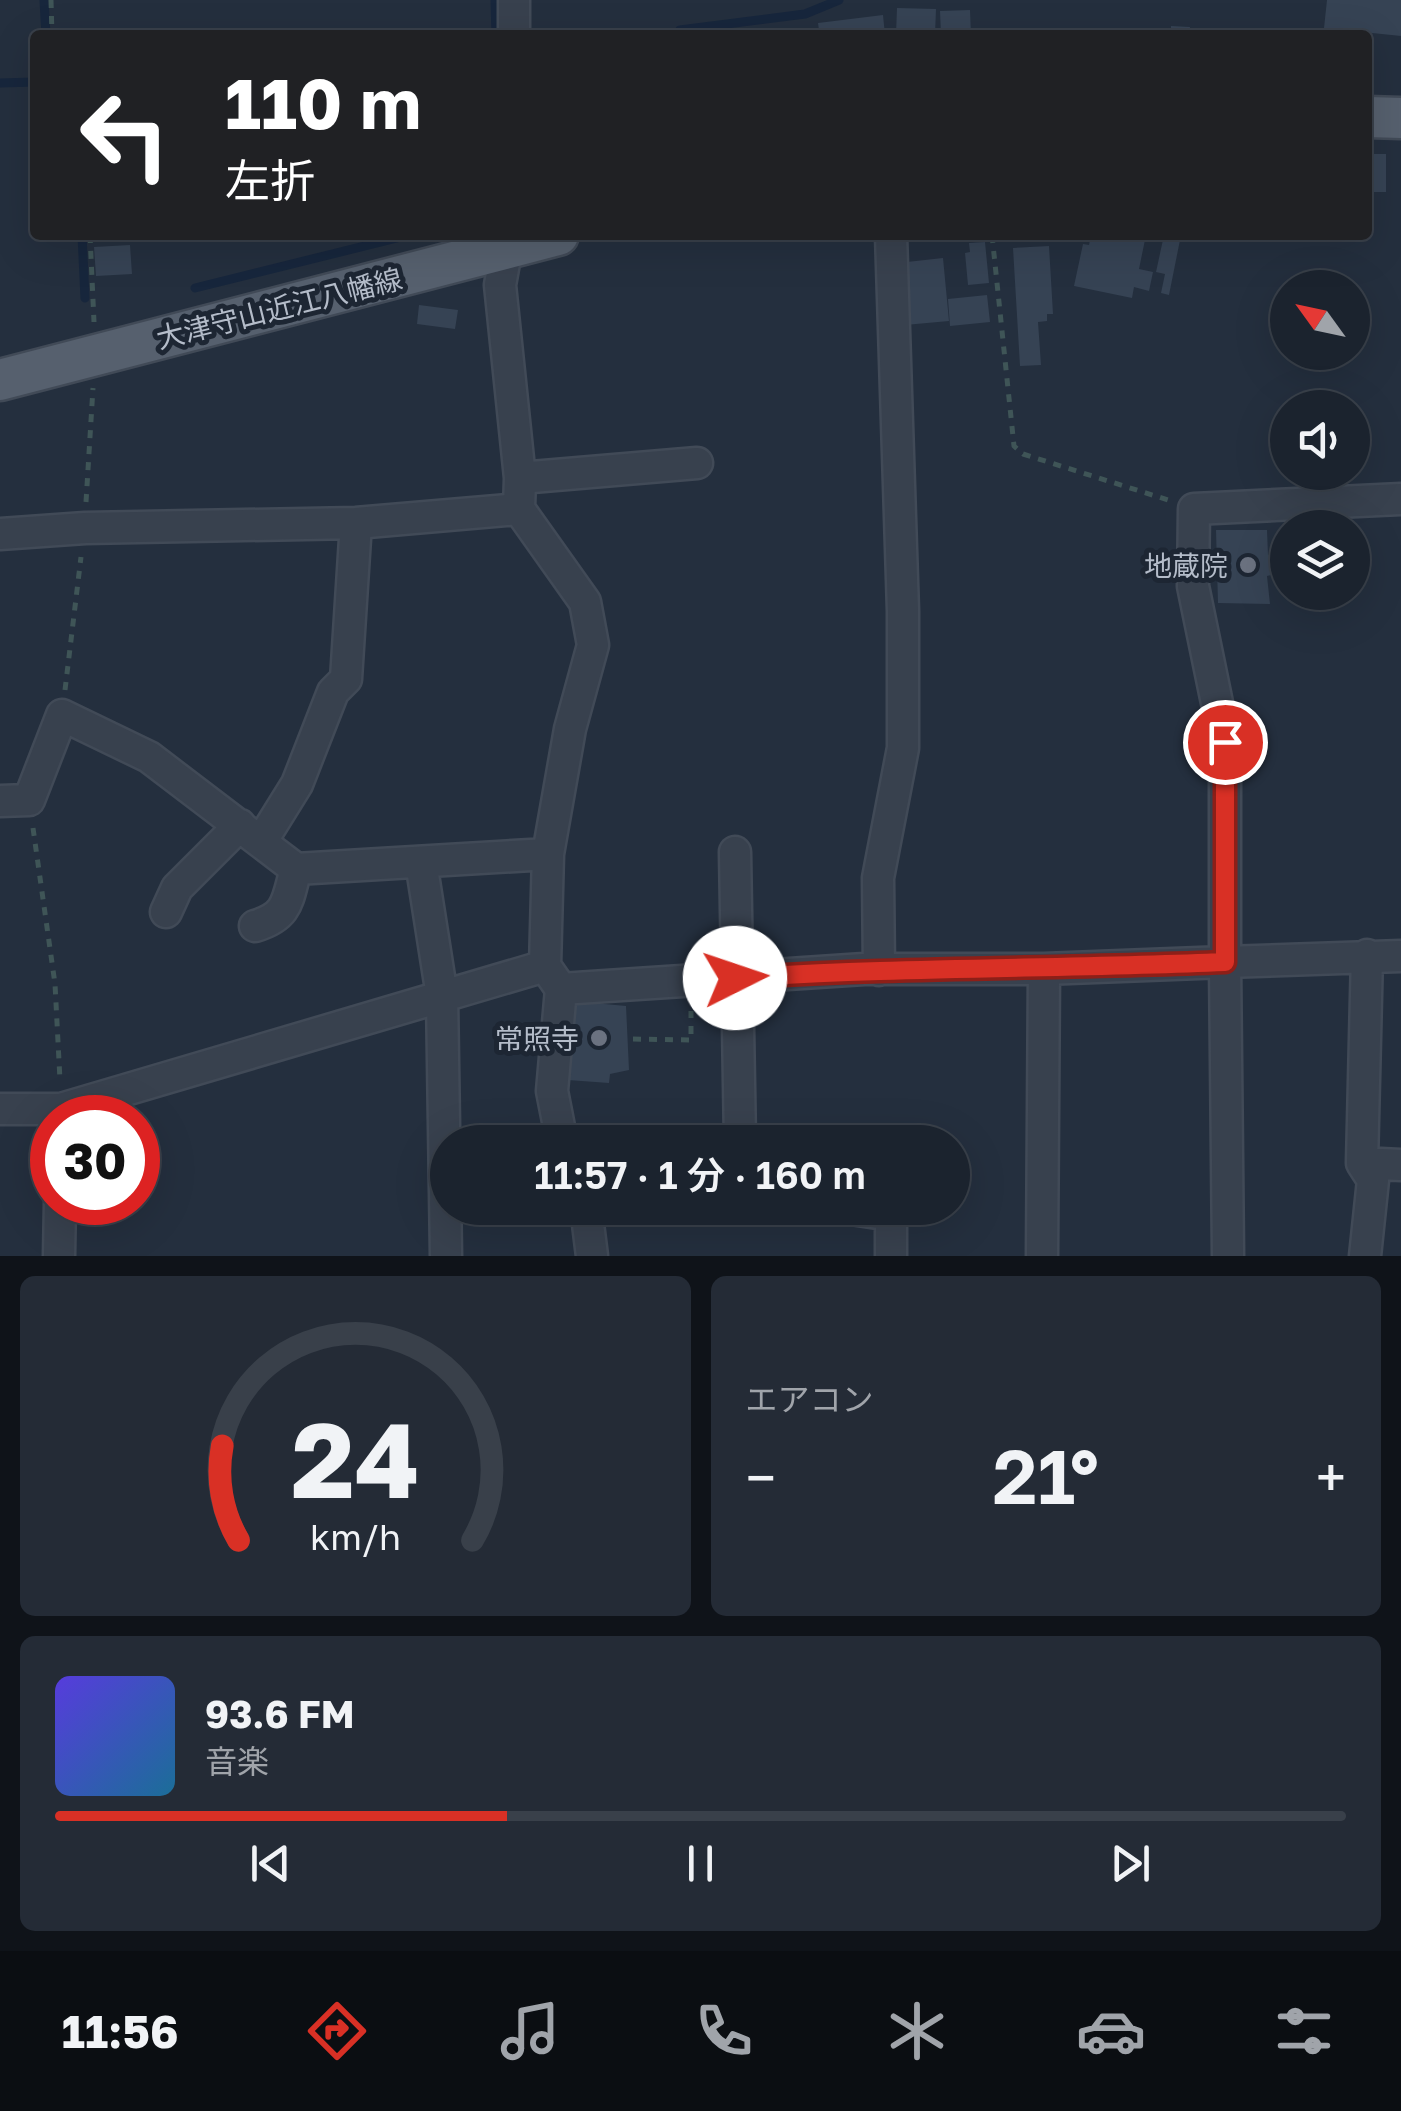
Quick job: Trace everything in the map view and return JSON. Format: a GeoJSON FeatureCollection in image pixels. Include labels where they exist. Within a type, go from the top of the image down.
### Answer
{"type":"FeatureCollection","features":[{"type":"Feature","properties":{"kind":"main road"},"geometry":{"type":"LineString","coordinates":[[1372,117],[1401,118]]}},
{"type":"Feature","properties":{"kind":"main road","name":"大津守山近江八幡線"},"geometry":{"type":"LineString","coordinates":[[0,380],[506,243]]}},
{"type":"Feature","properties":{"kind":"street"},"geometry":{"type":"LineString","coordinates":[[514,0],[514,30]]}},
{"type":"Feature","properties":{"kind":"street"},"geometry":{"type":"LineString","coordinates":[[878,970],[878,878],[903,748],[903,611],[891,240]]}},
{"type":"Feature","properties":{"kind":"street"},"geometry":{"type":"LineString","coordinates":[[506,243],[500,284],[520,478],[519,509],[586,602],[593,645],[570,729],[548,854],[552,1091],[559,1125]]}},
{"type":"Feature","properties":{"kind":"street"},"geometry":{"type":"LineString","coordinates":[[520,478],[697,463]]}},
{"type":"Feature","properties":{"kind":"street"},"geometry":{"type":"LineString","coordinates":[[1228,1256],[1225,742],[1193,586],[1194,509],[1401,499]]}},
{"type":"Feature","properties":{"kind":"street"},"geometry":{"type":"LineString","coordinates":[[0,534],[85,528],[356,523],[519,509]]}},
{"type":"Feature","properties":{"kind":"street"},"geometry":{"type":"LineString","coordinates":[[166,912],[177,888],[250,834],[297,784],[333,692],[346,679],[356,523]]}},
{"type":"Feature","properties":{"kind":"street"},"geometry":{"type":"LineString","coordinates":[[14,800],[62,715],[150,757],[296,869],[548,854]]}},
{"type":"Feature","properties":{"kind":"street"},"geometry":{"type":"LineString","coordinates":[[735,852],[739,1125]]}},
{"type":"Feature","properties":{"kind":"street"},"geometry":{"type":"LineString","coordinates":[[420,862],[442,996],[446,1256]]}},
{"type":"Feature","properties":{"kind":"street"},"geometry":{"type":"LineString","coordinates":[[256,926],[284,912],[296,869]]}},
{"type":"Feature","properties":{"kind":"street"},"geometry":{"type":"LineString","coordinates":[[1364,1256],[1373,1180],[1362,1163],[1366,955]]}},
{"type":"Feature","properties":{"kind":"street"},"geometry":{"type":"LineString","coordinates":[[120,1095],[442,996],[553,978],[690,981],[878,970],[1044,969],[1401,956]]}},
{"type":"Feature","properties":{"kind":"street"},"geometry":{"type":"LineString","coordinates":[[1042,1256],[1044,969]]}},
{"type":"Feature","properties":{"kind":"street"},"geometry":{"type":"LineString","coordinates":[[0,1108],[30,1110]]}},
{"type":"Feature","properties":{"kind":"street"},"geometry":{"type":"LineString","coordinates":[[1362,1163],[1401,1166]]}},
{"type":"Feature","properties":{"kind":"street"},"geometry":{"type":"LineString","coordinates":[[59,1256],[60,1225]]}},
{"type":"Feature","properties":{"kind":"street"},"geometry":{"type":"LineString","coordinates":[[588,1225],[592,1256]]}},
{"type":"Feature","properties":{"kind":"street"},"geometry":{"type":"LineString","coordinates":[[890,1256],[891,1225]]}},
{"type":"Feature","properties":{"kind":"path"},"geometry":{"type":"LineString","coordinates":[[51,0],[52,30]]}},
{"type":"Feature","properties":{"kind":"path"},"geometry":{"type":"LineString","coordinates":[[90,240],[95,355]]}},
{"type":"Feature","properties":{"kind":"path"},"geometry":{"type":"LineString","coordinates":[[993,240],[1014,446],[1022,454],[1194,509]]}},
{"type":"Feature","properties":{"kind":"path"},"geometry":{"type":"LineString","coordinates":[[14,800],[55,984],[60,1095]]}},
{"type":"Feature","properties":{"kind":"path"},"geometry":{"type":"LineString","coordinates":[[633,1039],[691,1040],[690,981]]}},
{"type":"Feature","properties":{"kind":"building"},"geometry":{"type":"Polygon","coordinates":[[[1327,0],[1401,0],[1401,36],[1324,28],[1327,0]]]}},
{"type":"Feature","properties":{"kind":"building"},"geometry":{"type":"Polygon","coordinates":[[[897,8],[936,9],[935,30],[896,30],[897,8]]]}},
{"type":"Feature","properties":{"kind":"building"},"geometry":{"type":"Polygon","coordinates":[[[970,10],[971,30],[941,30],[940,11],[970,10]]]}},
{"type":"Feature","properties":{"kind":"building"},"geometry":{"type":"Polygon","coordinates":[[[883,15],[884,30],[819,30],[818,23],[883,15]]]}},
{"type":"Feature","properties":{"kind":"building"},"geometry":{"type":"Polygon","coordinates":[[[1171,26],[1190,27],[1190,30],[1171,30],[1171,26]]]}},
{"type":"Feature","properties":{"kind":"building"},"geometry":{"type":"Polygon","coordinates":[[[1372,154],[1386,154],[1386,192],[1372,192],[1372,154]]]}},
{"type":"Feature","properties":{"kind":"building"},"geometry":{"type":"Polygon","coordinates":[[[1090,240],[1145,240],[1139,269],[1153,272],[1149,291],[1134,287],[1132,298],[1074,286],[1083,244],[1089,245],[1090,240]]]}},
{"type":"Feature","properties":{"kind":"building"},"geometry":{"type":"Polygon","coordinates":[[[1163,240],[1180,240],[1169,295],[1161,293],[1165,274],[1156,272],[1163,240]]]}},
{"type":"Feature","properties":{"kind":"building"},"geometry":{"type":"Polygon","coordinates":[[[985,242],[989,283],[968,285],[965,253],[970,252],[969,243],[985,242]]]}},
{"type":"Feature","properties":{"kind":"building"},"geometry":{"type":"Polygon","coordinates":[[[130,245],[132,274],[96,276],[94,247],[130,245]]]}},
{"type":"Feature","properties":{"kind":"building"},"geometry":{"type":"Polygon","coordinates":[[[1049,246],[1053,314],[1047,314],[1047,321],[1038,322],[1041,365],[1020,366],[1013,248],[1049,246]]]}},
{"type":"Feature","properties":{"kind":"building"},"geometry":{"type":"Polygon","coordinates":[[[943,258],[949,321],[905,325],[902,282],[909,281],[907,262],[943,258]]]}},
{"type":"Feature","properties":{"kind":"building"},"geometry":{"type":"Polygon","coordinates":[[[987,295],[990,322],[950,326],[948,299],[987,295]]]}},
{"type":"Feature","properties":{"kind":"building"},"geometry":{"type":"Polygon","coordinates":[[[419,305],[458,310],[455,329],[417,324],[419,305]]]}},
{"type":"Feature","properties":{"kind":"building","name":"地蔵院"},"geometry":{"type":"Polygon","coordinates":[[[1216,530],[1267,530],[1270,604],[1218,603],[1216,530]]]}},
{"type":"Feature","properties":{"kind":"building","name":"常照寺"},"geometry":{"type":"Polygon","coordinates":[[[572,1001],[626,1006],[629,1070],[610,1074],[609,1083],[568,1080],[572,1001]]]}},
{"type":"Feature","properties":{"kind":"waterway"},"geometry":{"type":"LineString","coordinates":[[44,0],[46,30]]}},
{"type":"Feature","properties":{"kind":"waterway"},"geometry":{"type":"LineString","coordinates":[[495,0],[496,30]]}},
{"type":"Feature","properties":{"kind":"waterway"},"geometry":{"type":"LineString","coordinates":[[680,30],[805,14],[839,0]]}},
{"type":"Feature","properties":{"kind":"waterway"},"geometry":{"type":"LineString","coordinates":[[0,83],[30,82]]}},
{"type":"Feature","properties":{"kind":"waterway"},"geometry":{"type":"LineString","coordinates":[[82,240],[85,298]]}},
{"type":"Feature","properties":{"kind":"waterway"},"geometry":{"type":"LineString","coordinates":[[195,288],[389,240]]}},
{"type":"Feature","properties":{"kind":"place","name":"地蔵院"},"geometry":{"type":"Point","coordinates":[1248,565]}},
{"type":"Feature","properties":{"kind":"place","name":"常照寺"},"geometry":{"type":"Point","coordinates":[599,1038]}},
{"type":"Feature","properties":{"kind":"route"},"geometry":{"type":"LineString","coordinates":[[735,978],[864,970],[1225,962],[1225,742]]}}]}
